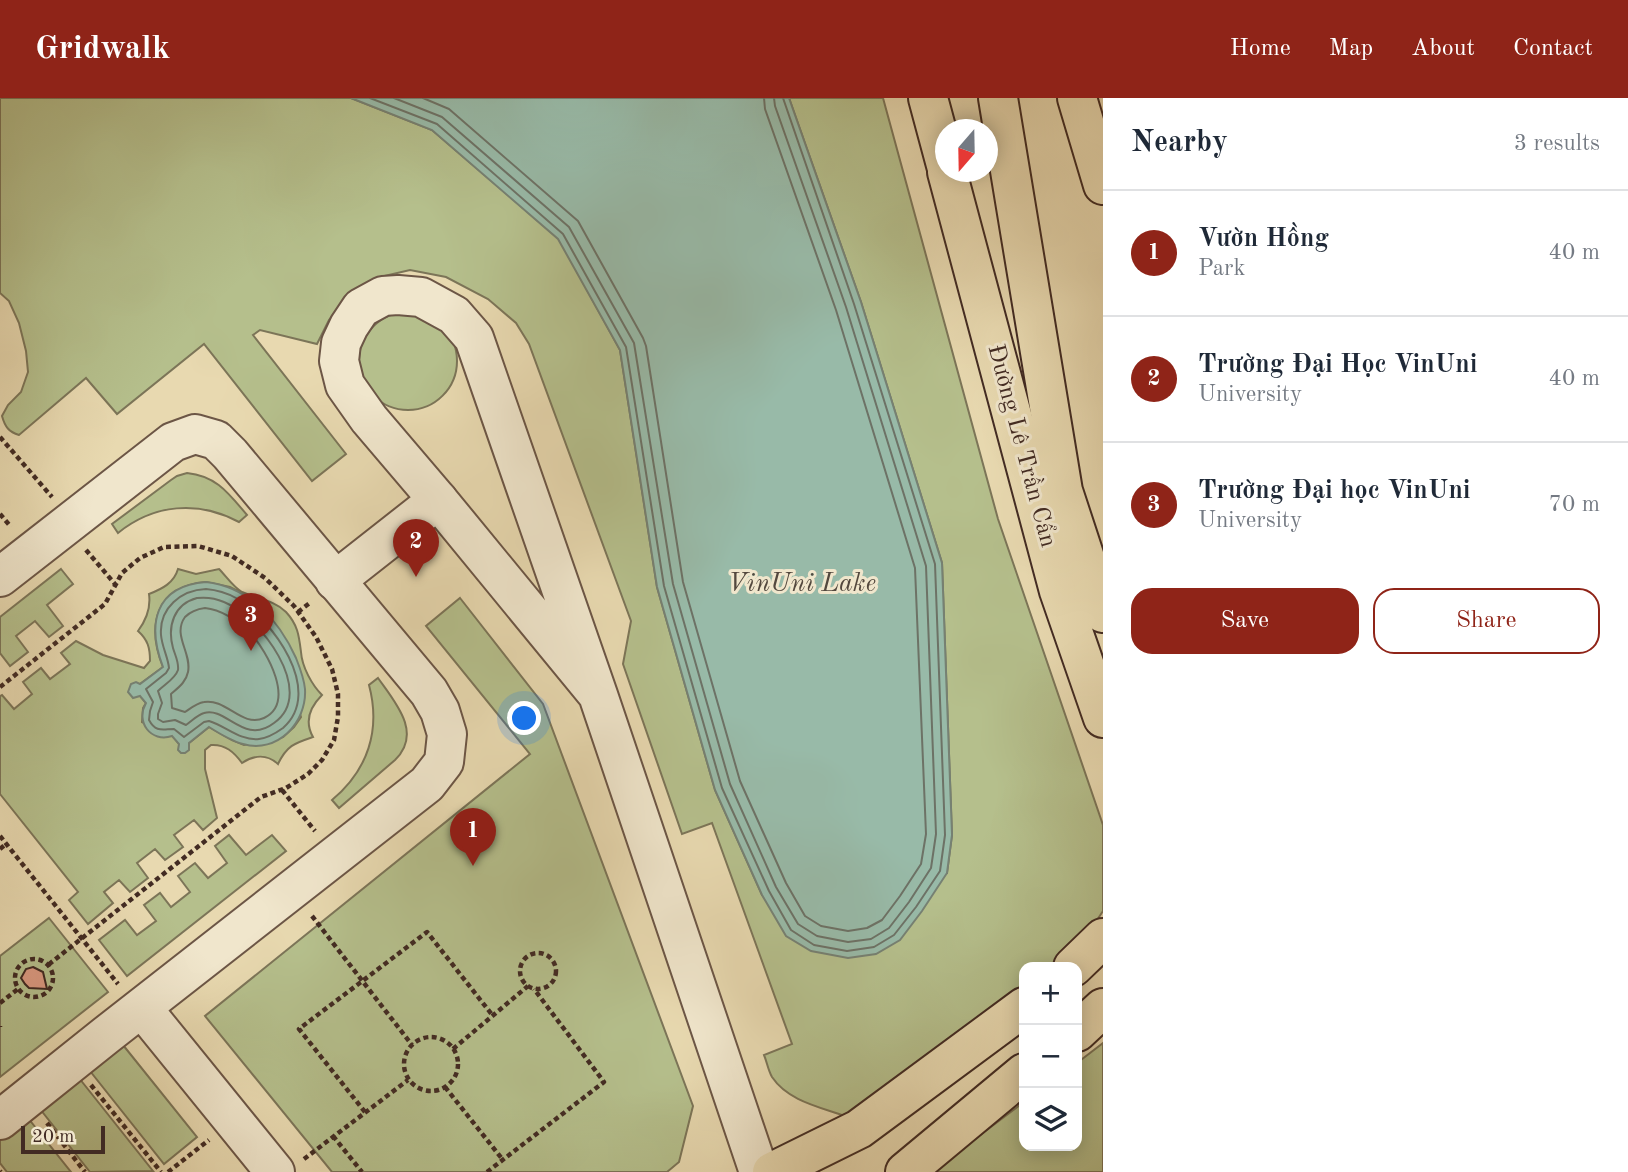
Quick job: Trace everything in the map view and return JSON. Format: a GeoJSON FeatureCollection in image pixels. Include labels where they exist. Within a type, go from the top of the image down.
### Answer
{"type":"FeatureCollection","features":[{"type":"Feature","properties":{"kind":"main road"},"geometry":{"type":"LineString","coordinates":[[928,98],[935,124]]}},
{"type":"Feature","properties":{"kind":"main road"},"geometry":{"type":"LineString","coordinates":[[998,98],[1063,491],[1103,613]]}},
{"type":"Feature","properties":{"kind":"main road"},"geometry":{"type":"LineString","coordinates":[[1077,98],[1103,186]]}},
{"type":"Feature","properties":{"kind":"main road","name":"Đường Lê Trần Cẩn"},"geometry":{"type":"LineString","coordinates":[[950,182],[1059,591],[1103,718]]}},
{"type":"Feature","properties":{"kind":"main road"},"geometry":{"type":"LineString","coordinates":[[1078,962],[1103,938]]}},
{"type":"Feature","properties":{"kind":"main road"},"geometry":{"type":"LineString","coordinates":[[1082,972],[1103,964]]}},
{"type":"Feature","properties":{"kind":"main road"},"geometry":{"type":"LineString","coordinates":[[1082,1028],[1103,1009]]}},
{"type":"Feature","properties":{"kind":"main road"},"geometry":{"type":"LineString","coordinates":[[772,1172],[859,1129],[1019,1011]]}},
{"type":"Feature","properties":{"kind":"main road"},"geometry":{"type":"LineString","coordinates":[[905,1172],[1019,1077]]}},
{"type":"Feature","properties":{"kind":"street"},"geometry":{"type":"LineString","coordinates":[[598,695],[369,419],[345,385],[340,361],[341,343],[361,309],[383,296],[421,297],[454,315],[474,338],[598,695],[759,1172]]}},
{"type":"Feature","properties":{"kind":"street"},"geometry":{"type":"LineString","coordinates":[[0,577],[76,531],[173,442],[195,434],[216,440],[429,692],[440,711],[447,734],[444,762],[428,784],[293,890],[132,999],[73,1062],[14,1109]]}},
{"type":"Feature","properties":{"kind":"street"},"geometry":{"type":"LineString","coordinates":[[335,581],[438,500]]}},
{"type":"Feature","properties":{"kind":"street"},"geometry":{"type":"LineString","coordinates":[[132,999],[233,1121],[286,1168]]}},
{"type":"Feature","properties":{"kind":"path"},"geometry":{"type":"LineString","coordinates":[[0,437],[115,584]]}},
{"type":"Feature","properties":{"kind":"path"},"geometry":{"type":"LineString","coordinates":[[0,687],[105,604],[122,573],[139,558],[164,547],[198,546],[232,556],[265,578],[294,606],[316,637],[332,669],[338,694],[334,740],[322,760],[308,774],[282,790],[261,797],[48,965]]}},
{"type":"Feature","properties":{"kind":"path"},"geometry":{"type":"LineString","coordinates":[[282,790],[318,835]]}},
{"type":"Feature","properties":{"kind":"path"},"geometry":{"type":"LineString","coordinates":[[0,836],[132,999]]}},
{"type":"Feature","properties":{"kind":"path"},"geometry":{"type":"LineString","coordinates":[[0,849],[6,844]]}},
{"type":"Feature","properties":{"kind":"path"},"geometry":{"type":"LineString","coordinates":[[293,890],[412,1045]]}},
{"type":"Feature","properties":{"kind":"path"},"geometry":{"type":"LineString","coordinates":[[365,1112],[299,1029],[427,932],[493,1016]]}},
{"type":"Feature","properties":{"kind":"path"},"geometry":{"type":"LineString","coordinates":[[453,1049],[531,987],[545,988],[554,980],[555,963],[541,953],[529,954],[520,964],[523,982],[531,987],[604,1082],[487,1172]]}},
{"type":"Feature","properties":{"kind":"path"},"geometry":{"type":"LineString","coordinates":[[35,959],[48,965],[53,981],[46,992],[29,996],[18,989],[15,973],[22,962],[35,959]]}},
{"type":"Feature","properties":{"kind":"path"},"geometry":{"type":"LineString","coordinates":[[0,1003],[18,989]]}},
{"type":"Feature","properties":{"kind":"path"},"geometry":{"type":"LineString","coordinates":[[428,1038],[438,1039],[453,1049],[456,1073],[446,1087],[421,1090],[408,1080],[404,1062],[412,1045],[428,1038]]}},
{"type":"Feature","properties":{"kind":"path"},"geometry":{"type":"LineString","coordinates":[[73,1062],[161,1172]]}},
{"type":"Feature","properties":{"kind":"path"},"geometry":{"type":"LineString","coordinates":[[286,1168],[408,1080]]}},
{"type":"Feature","properties":{"kind":"path"},"geometry":{"type":"LineString","coordinates":[[446,1087],[503,1160]]}},
{"type":"Feature","properties":{"kind":"path"},"geometry":{"type":"LineString","coordinates":[[14,1109],[85,1172]]}},
{"type":"Feature","properties":{"kind":"path"},"geometry":{"type":"LineString","coordinates":[[168,1172],[233,1121]]}},
{"type":"Feature","properties":{"kind":"path"},"geometry":{"type":"LineString","coordinates":[[333,1136],[362,1172]]}},
{"type":"Feature","properties":{"kind":"green space"},"geometry":{"type":"Polygon","coordinates":[[[0,98],[351,98],[432,130],[559,239],[620,350],[657,587],[715,790],[762,895],[947,873],[952,835],[942,563],[861,302],[789,98],[883,98],[998,519],[1103,825],[1103,911],[1062,962],[1019,962],[1019,995],[845,1116],[796,1098],[772,1077],[764,1055],[792,1044],[712,823],[682,834],[623,664],[631,621],[529,344],[516,323],[488,299],[446,277],[410,270],[376,278],[348,295],[329,320],[317,344],[260,330],[253,335],[346,454],[312,481],[204,344],[117,414],[86,378],[19,435],[16,434],[8,428],[2,416],[8,405],[21,392],[28,372],[26,351],[19,323],[9,301],[0,293],[0,98]]]}},
{"type":"Feature","properties":{"kind":"green space"},"geometry":{"type":"Polygon","coordinates":[[[408,312],[427,316],[442,327],[453,342],[457,361],[453,380],[442,395],[427,406],[408,410],[389,406],[374,395],[363,380],[359,361],[363,342],[374,327],[389,316],[408,312]]]}},
{"type":"Feature","properties":{"kind":"green space"},"geometry":{"type":"Polygon","coordinates":[[[187,473],[214,482],[228,493],[247,515],[239,522],[208,510],[177,508],[146,516],[118,533],[112,524],[171,480],[187,473]]]}},
{"type":"Feature","properties":{"kind":"green space"},"geometry":{"type":"Polygon","coordinates":[[[61,569],[73,584],[47,605],[63,626],[49,637],[35,621],[16,636],[28,652],[10,666],[0,653],[0,617],[61,569]]]}},
{"type":"Feature","properties":{"kind":"green space"},"geometry":{"type":"Polygon","coordinates":[[[178,569],[196,574],[219,569],[242,592],[271,602],[286,612],[297,631],[305,670],[322,695],[310,714],[309,725],[313,737],[292,746],[278,764],[269,758],[260,757],[242,763],[229,750],[211,745],[205,750],[205,769],[217,818],[203,830],[194,820],[174,835],[183,847],[165,860],[155,849],[137,863],[148,878],[130,892],[119,880],[104,892],[113,903],[88,924],[69,900],[78,892],[0,794],[0,696],[14,709],[32,694],[23,682],[41,668],[50,679],[70,664],[61,653],[76,641],[103,655],[144,668],[150,661],[150,652],[138,631],[148,613],[149,594],[167,585],[178,569]],[[206,582],[189,585],[176,591],[159,610],[156,637],[163,667],[140,684],[140,696],[146,703],[142,722],[172,735],[179,744],[189,743],[209,727],[244,745],[283,737],[301,717],[269,616],[242,593],[230,587],[206,582]]]}},
{"type":"Feature","properties":{"kind":"green space"},"geometry":{"type":"Polygon","coordinates":[[[460,598],[543,704],[693,1106],[679,1162],[667,1172],[332,1172],[205,1016],[530,754],[426,626],[460,598]]]}},
{"type":"Feature","properties":{"kind":"green space"},"geometry":{"type":"Polygon","coordinates":[[[378,678],[398,707],[407,739],[395,760],[339,808],[332,800],[355,776],[368,748],[373,718],[369,685],[378,678]]]}},
{"type":"Feature","properties":{"kind":"green space"},"geometry":{"type":"Polygon","coordinates":[[[229,835],[246,855],[272,835],[286,851],[127,976],[99,940],[125,920],[137,935],[156,921],[144,905],[160,893],[171,907],[190,892],[178,876],[195,863],[208,878],[227,863],[215,846],[229,835]]]}},
{"type":"Feature","properties":{"kind":"green space"},"geometry":{"type":"Polygon","coordinates":[[[49,918],[108,992],[0,1077],[0,956],[49,918]]]}},
{"type":"Feature","properties":{"kind":"green space"},"geometry":{"type":"Polygon","coordinates":[[[1103,1043],[1103,1172],[931,1172],[1019,1106],[1019,1151],[1082,1151],[1082,1059],[1103,1043]]]}},
{"type":"Feature","properties":{"kind":"green space"},"geometry":{"type":"Polygon","coordinates":[[[123,1045],[197,1137],[164,1164],[90,1071],[123,1045]]]}},
{"type":"Feature","properties":{"kind":"green space"},"geometry":{"type":"Polygon","coordinates":[[[79,1078],[153,1171],[90,1172],[40,1109],[79,1078]]]}},
{"type":"Feature","properties":{"kind":"green space"},"geometry":{"type":"Polygon","coordinates":[[[28,1118],[71,1172],[7,1172],[0,1163],[0,1140],[28,1118]]]}},
{"type":"Feature","properties":{"kind":"water","name":"VinUni Lake"},"geometry":{"type":"Polygon","coordinates":[[[351,98],[789,98],[861,302],[942,563],[952,835],[947,873],[900,940],[876,954],[848,958],[811,951],[786,936],[762,895],[715,790],[657,587],[620,350],[558,239],[432,130],[351,98]]]}},
{"type":"Feature","properties":{"kind":"water"},"geometry":{"type":"Polygon","coordinates":[[[206,582],[236,591],[261,608],[281,631],[296,658],[304,681],[304,702],[295,724],[278,740],[256,746],[243,744],[209,727],[189,743],[189,750],[181,753],[178,750],[179,744],[172,736],[158,736],[147,729],[142,717],[146,703],[140,696],[133,698],[128,692],[131,684],[140,684],[163,667],[158,651],[156,623],[165,600],[175,591],[206,582]]]}},
{"type":"Feature","properties":{"kind":"building"},"geometry":{"type":"Polygon","coordinates":[[[33,967],[43,972],[47,989],[29,988],[21,978],[26,969],[33,967]]]}},
{"type":"Feature","properties":{"kind":"place","name":"Trường Đại Học VinUni"},"geometry":{"type":"Point","coordinates":[416,577]}},
{"type":"Feature","properties":{"kind":"place","name":"Trường Đại học VinUni"},"geometry":{"type":"Point","coordinates":[251,651]}},
{"type":"Feature","properties":{"kind":"place","name":"Vườn Hồng"},"geometry":{"type":"Point","coordinates":[473,866]}}]}
